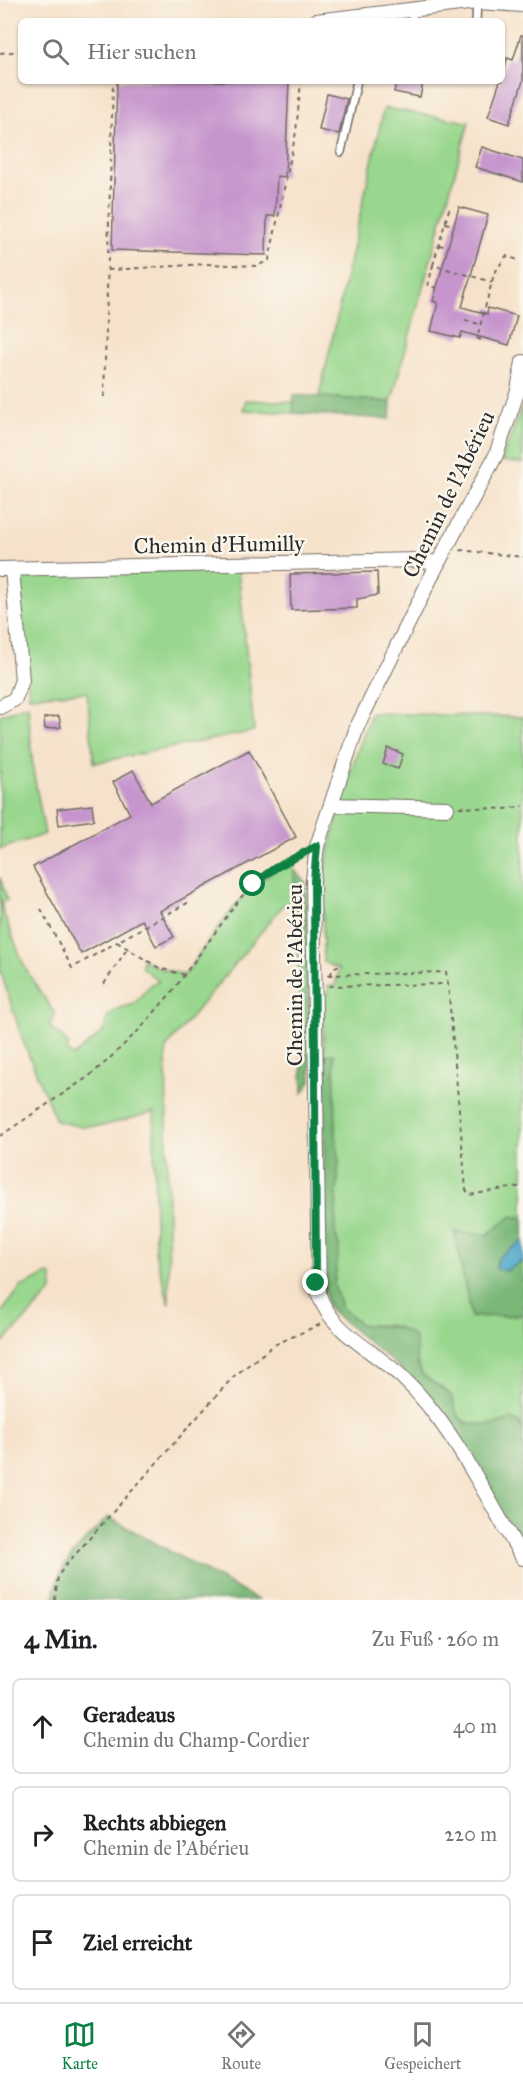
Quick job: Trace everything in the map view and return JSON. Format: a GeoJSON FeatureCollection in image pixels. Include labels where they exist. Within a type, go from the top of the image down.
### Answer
{"type":"FeatureCollection","features":[{"type":"Feature","properties":{"kind":"street"},"geometry":{"type":"LineString","coordinates":[[372,17],[413,15],[477,3],[523,5]]}},
{"type":"Feature","properties":{"kind":"street","name":"Chemin de l'Abérieu"},"geometry":{"type":"LineString","coordinates":[[523,362],[507,431],[438,563],[357,727],[317,846],[314,880],[316,1283],[323,1307],[331,1319],[374,1353],[417,1392],[460,1454],[523,1558]]}},
{"type":"Feature","properties":{"kind":"street","name":"Chemin d'Humilly"},"geometry":{"type":"LineString","coordinates":[[6,570],[416,560],[438,563]]}},
{"type":"Feature","properties":{"kind":"street"},"geometry":{"type":"LineString","coordinates":[[0,707],[15,699],[22,680],[6,570]]}},
{"type":"Feature","properties":{"kind":"street"},"geometry":{"type":"LineString","coordinates":[[332,805],[447,808]]}},
{"type":"Feature","properties":{"kind":"lane"},"geometry":{"type":"LineString","coordinates":[[476,18],[477,3]]}},
{"type":"Feature","properties":{"kind":"lane"},"geometry":{"type":"LineString","coordinates":[[341,152],[356,84]]}},
{"type":"Feature","properties":{"kind":"path"},"geometry":{"type":"LineString","coordinates":[[0,53],[18,51]]}},
{"type":"Feature","properties":{"kind":"path"},"geometry":{"type":"LineString","coordinates":[[104,397],[113,84]]}},
{"type":"Feature","properties":{"kind":"path"},"geometry":{"type":"LineString","coordinates":[[108,270],[207,264],[257,266],[269,260],[296,132],[301,84]]}},
{"type":"Feature","properties":{"kind":"path"},"geometry":{"type":"LineString","coordinates":[[436,288],[428,286],[450,206]]}},
{"type":"Feature","properties":{"kind":"path"},"geometry":{"type":"LineString","coordinates":[[445,223],[454,225]]}},
{"type":"Feature","properties":{"kind":"path"},"geometry":{"type":"LineString","coordinates":[[439,245],[448,247]]}},
{"type":"Feature","properties":{"kind":"path"},"geometry":{"type":"LineString","coordinates":[[481,340],[477,338],[492,282],[506,256],[518,260]]}},
{"type":"Feature","properties":{"kind":"path"},"geometry":{"type":"LineString","coordinates":[[434,265],[492,282]]}},
{"type":"Feature","properties":{"kind":"path"},"geometry":{"type":"LineString","coordinates":[[465,320],[481,324]]}},
{"type":"Feature","properties":{"kind":"path"},"geometry":{"type":"LineString","coordinates":[[455,550],[523,557]]}},
{"type":"Feature","properties":{"kind":"path"},"geometry":{"type":"LineString","coordinates":[[447,808],[505,809],[523,806]]}},
{"type":"Feature","properties":{"kind":"path"},"geometry":{"type":"LineString","coordinates":[[0,1136],[88,1077],[107,1061],[140,1029],[185,975],[221,922],[247,891],[275,868],[317,846]]}},
{"type":"Feature","properties":{"kind":"path"},"geometry":{"type":"LineString","coordinates":[[41,909],[72,968],[189,902]]}},
{"type":"Feature","properties":{"kind":"path"},"geometry":{"type":"LineString","coordinates":[[117,942],[159,968],[185,975]]}},
{"type":"Feature","properties":{"kind":"path"},"geometry":{"type":"LineString","coordinates":[[104,984],[127,949]]}},
{"type":"Feature","properties":{"kind":"path"},"geometry":{"type":"LineString","coordinates":[[342,964],[330,975],[446,972],[466,1190],[469,1195],[523,1186]]}},
{"type":"Feature","properties":{"kind":"path"},"geometry":{"type":"LineString","coordinates":[[315,987],[448,984]]}},
{"type":"Feature","properties":{"kind":"path"},"geometry":{"type":"LineString","coordinates":[[55,1600],[58,1576],[69,1561],[233,1377],[274,1346],[331,1319]]}},
{"type":"Feature","properties":{"kind":"green space"},"geometry":{"type":"Polygon","coordinates":[[[384,108],[469,122],[391,402],[319,397],[384,108]]]}},
{"type":"Feature","properties":{"kind":"green space"},"geometry":{"type":"Polygon","coordinates":[[[294,395],[391,402],[390,419],[293,413],[294,395]]]}},
{"type":"Feature","properties":{"kind":"green space"},"geometry":{"type":"Polygon","coordinates":[[[246,400],[294,402],[293,413],[243,410],[246,400]]]}},
{"type":"Feature","properties":{"kind":"green space"},"geometry":{"type":"Polygon","coordinates":[[[523,404],[523,464],[501,461],[523,404]]]}},
{"type":"Feature","properties":{"kind":"green space"},"geometry":{"type":"Polygon","coordinates":[[[238,568],[254,731],[94,763],[87,692],[29,696],[18,579],[23,575],[238,568]]]}},
{"type":"Feature","properties":{"kind":"green space"},"geometry":{"type":"Polygon","coordinates":[[[28,705],[33,770],[45,834],[0,849],[0,715],[28,705]]]}},
{"type":"Feature","properties":{"kind":"green space"},"geometry":{"type":"Polygon","coordinates":[[[371,713],[523,717],[523,1218],[511,1217],[487,1235],[455,1232],[471,1317],[523,1315],[523,1428],[518,1422],[476,1425],[461,1419],[454,1410],[452,1398],[448,1393],[422,1374],[413,1344],[406,1333],[391,1326],[360,1324],[341,1307],[334,1285],[339,1246],[335,1233],[339,1157],[336,1137],[334,1054],[324,1055],[322,995],[329,994],[328,986],[335,986],[339,969],[323,962],[323,876],[343,793],[371,713]]]}},
{"type":"Feature","properties":{"kind":"green space"},"geometry":{"type":"Polygon","coordinates":[[[294,859],[295,910],[284,904],[166,1048],[169,1304],[155,1252],[154,1112],[102,1126],[78,1126],[56,1121],[23,1041],[0,970],[0,877],[7,900],[2,902],[2,910],[26,970],[55,1014],[49,1026],[68,1043],[68,1052],[73,1056],[103,1032],[108,1016],[117,1009],[134,1004],[151,984],[159,981],[142,968],[142,959],[159,968],[185,975],[232,909],[260,881],[294,859]]]}},
{"type":"Feature","properties":{"kind":"green space"},"geometry":{"type":"Polygon","coordinates":[[[294,870],[306,882],[311,1081],[303,1093],[294,870]]]}},
{"type":"Feature","properties":{"kind":"green space"},"geometry":{"type":"Polygon","coordinates":[[[334,1054],[336,1137],[339,1157],[335,1233],[339,1246],[334,1285],[341,1307],[360,1324],[396,1328],[415,1338],[417,1362],[422,1374],[451,1396],[458,1416],[465,1423],[491,1425],[511,1419],[523,1428],[523,1550],[407,1374],[327,1305],[323,1279],[324,1055],[334,1054]]]}},
{"type":"Feature","properties":{"kind":"green space"},"geometry":{"type":"Polygon","coordinates":[[[512,1216],[523,1218],[523,1241],[498,1258],[496,1268],[506,1271],[523,1261],[523,1315],[471,1317],[455,1232],[487,1235],[512,1216]]]}},
{"type":"Feature","properties":{"kind":"green space"},"geometry":{"type":"Polygon","coordinates":[[[48,1274],[52,1276],[52,1291],[0,1346],[0,1314],[21,1287],[48,1274]]]}},
{"type":"Feature","properties":{"kind":"green space"},"geometry":{"type":"Polygon","coordinates":[[[108,1517],[258,1600],[55,1600],[59,1576],[65,1565],[108,1517]]]}},
{"type":"Feature","properties":{"kind":"water"},"geometry":{"type":"Polygon","coordinates":[[[523,1241],[523,1261],[506,1271],[496,1269],[498,1258],[523,1241]]]}},
{"type":"Feature","properties":{"kind":"building"},"geometry":{"type":"Polygon","coordinates":[[[521,35],[523,35],[523,81],[509,124],[488,117],[499,84],[505,84],[507,58],[513,60],[521,35]]]}},
{"type":"Feature","properties":{"kind":"building"},"geometry":{"type":"Polygon","coordinates":[[[117,84],[289,84],[285,177],[277,176],[275,216],[267,216],[266,255],[112,250],[117,84]]]}},
{"type":"Feature","properties":{"kind":"building"},"geometry":{"type":"Polygon","coordinates":[[[395,84],[423,84],[420,97],[394,92],[395,84]]]}},
{"type":"Feature","properties":{"kind":"building"},"geometry":{"type":"Polygon","coordinates":[[[327,94],[347,99],[339,134],[319,130],[327,94]]]}},
{"type":"Feature","properties":{"kind":"building"},"geometry":{"type":"Polygon","coordinates":[[[482,147],[523,160],[523,182],[475,167],[482,147]]]}},
{"type":"Feature","properties":{"kind":"building"},"geometry":{"type":"Polygon","coordinates":[[[459,207],[488,215],[462,307],[487,314],[488,308],[517,316],[509,345],[462,332],[460,338],[431,331],[438,303],[433,301],[459,207]]]}},
{"type":"Feature","properties":{"kind":"building"},"geometry":{"type":"Polygon","coordinates":[[[377,572],[378,595],[357,599],[357,608],[291,610],[290,574],[377,572]]]}},
{"type":"Feature","properties":{"kind":"building"},"geometry":{"type":"Polygon","coordinates":[[[59,716],[61,727],[45,729],[44,718],[59,716]]]}},
{"type":"Feature","properties":{"kind":"building"},"geometry":{"type":"Polygon","coordinates":[[[388,748],[403,754],[398,769],[383,764],[388,748]]]}},
{"type":"Feature","properties":{"kind":"building"},"geometry":{"type":"Polygon","coordinates":[[[249,750],[296,837],[160,911],[174,937],[156,946],[142,920],[81,954],[33,867],[130,814],[113,782],[133,770],[151,803],[249,750]]]}},
{"type":"Feature","properties":{"kind":"building"},"geometry":{"type":"Polygon","coordinates":[[[92,805],[94,820],[59,825],[57,809],[92,805]]]}},
{"type":"Feature","properties":{"kind":"route"},"geometry":{"type":"LineString","coordinates":[[253,884],[275,868],[317,846],[314,880],[316,1283]]}}]}
